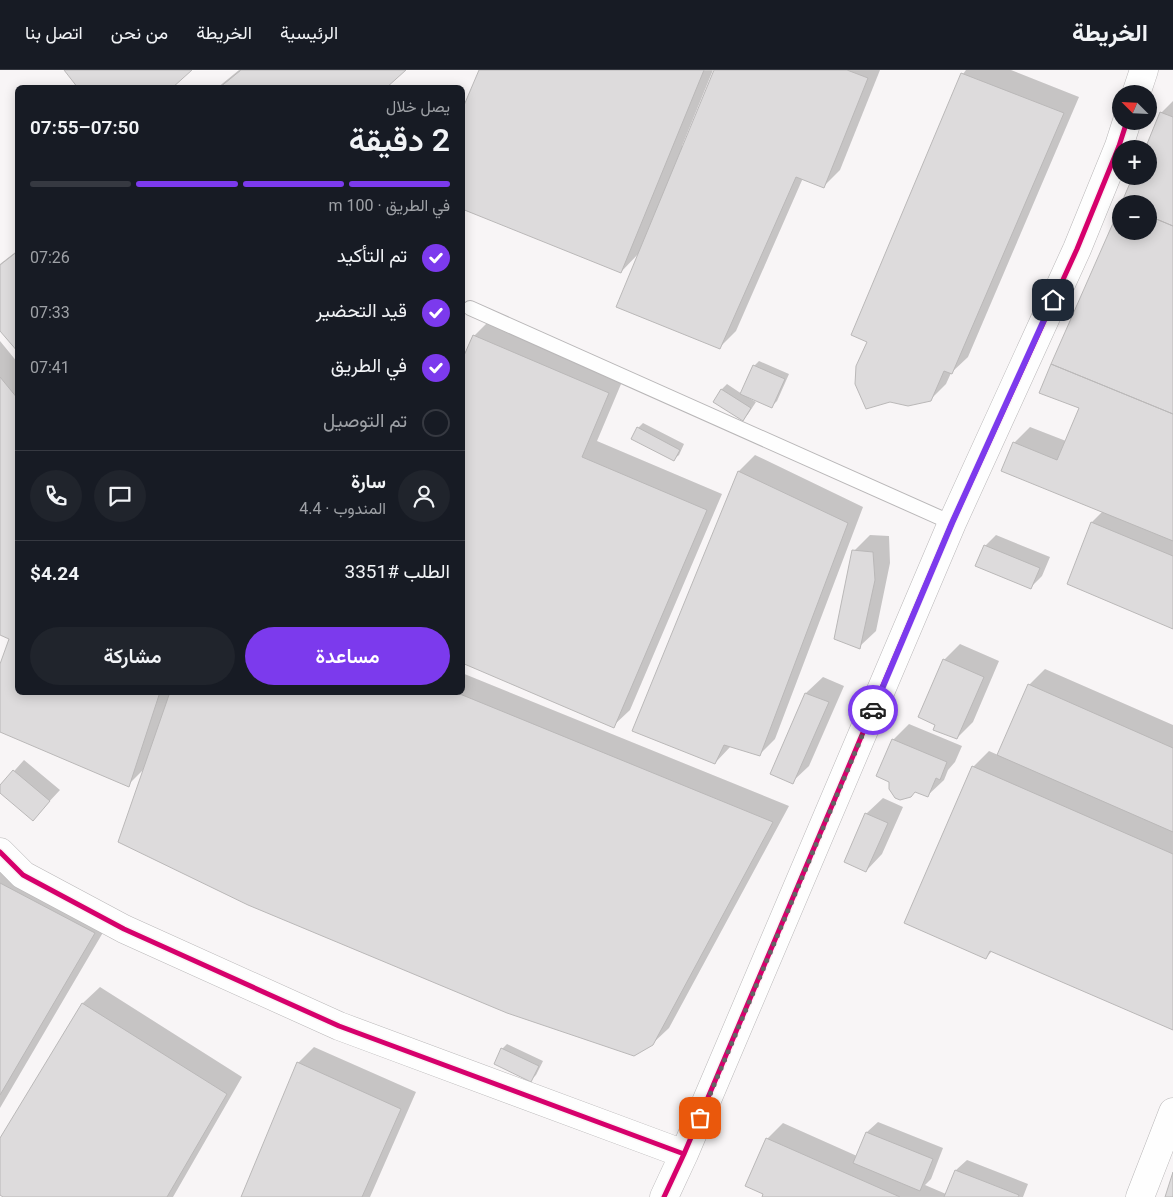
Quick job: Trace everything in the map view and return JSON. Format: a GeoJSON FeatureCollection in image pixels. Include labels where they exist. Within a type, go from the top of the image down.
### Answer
{"type":"FeatureCollection","features":[{"type":"Feature","properties":{"kind":"street"},"geometry":{"type":"LineString","coordinates":[[1139,85],[1144,70]]}},
{"type":"Feature","properties":{"kind":"street"},"geometry":{"type":"LineString","coordinates":[[664,1197],[952,523],[1076,248],[1124,130]]}},
{"type":"Feature","properties":{"kind":"street"},"geometry":{"type":"LineString","coordinates":[[0,852],[23,875],[124,930],[339,1026],[684,1154]]}},
{"type":"Feature","properties":{"kind":"street"},"geometry":{"type":"LineString","coordinates":[[1140,1197],[1172,1117]]}},
{"type":"Feature","properties":{"kind":"lane"},"geometry":{"type":"LineString","coordinates":[[470,308],[952,523]]}},
{"type":"Feature","properties":{"kind":"building"},"geometry":{"type":"Polygon","coordinates":[[[64,70],[192,70],[175,85],[76,85],[64,70]]]}},
{"type":"Feature","properties":{"kind":"building"},"geometry":{"type":"Polygon","coordinates":[[[241,70],[406,70],[389,85],[223,85],[241,70]]]}},
{"type":"Feature","properties":{"kind":"building"},"geometry":{"type":"Polygon","coordinates":[[[479,70],[704,70],[621,273],[465,210],[465,103],[479,70]]]}},
{"type":"Feature","properties":{"kind":"building"},"geometry":{"type":"Polygon","coordinates":[[[714,70],[847,70],[868,78],[824,188],[796,177],[720,349],[616,307],[714,70]]]}},
{"type":"Feature","properties":{"kind":"building"},"geometry":{"type":"Polygon","coordinates":[[[961,73],[1064,113],[952,374],[944,371],[931,401],[908,406],[890,402],[866,409],[855,384],[856,366],[867,342],[851,335],[961,73]]]}},
{"type":"Feature","properties":{"kind":"building"},"geometry":{"type":"Polygon","coordinates":[[[1160,112],[1173,117],[1173,226],[1157,219],[1157,195],[1125,195],[1129,185],[1157,185],[1157,140],[1149,140],[1153,130],[1158,130],[1160,112]]]}},
{"type":"Feature","properties":{"kind":"building"},"geometry":{"type":"Polygon","coordinates":[[[1157,219],[1173,226],[1173,414],[1051,364],[1112,225],[1112,240],[1157,240],[1157,219]]]}},
{"type":"Feature","properties":{"kind":"building"},"geometry":{"type":"Polygon","coordinates":[[[15,253],[15,348],[0,331],[0,265],[15,253]]]}},
{"type":"Feature","properties":{"kind":"building"},"geometry":{"type":"Polygon","coordinates":[[[473,335],[609,393],[582,457],[707,510],[614,728],[465,664],[465,353],[473,335]]]}},
{"type":"Feature","properties":{"kind":"building"},"geometry":{"type":"Polygon","coordinates":[[[1051,364],[1173,414],[1173,541],[1001,471],[1013,442],[1057,460],[1079,408],[1039,393],[1051,364]]]}},
{"type":"Feature","properties":{"kind":"building"},"geometry":{"type":"Polygon","coordinates":[[[753,365],[785,379],[772,408],[740,394],[753,365]]]}},
{"type":"Feature","properties":{"kind":"building"},"geometry":{"type":"Polygon","coordinates":[[[0,377],[15,395],[15,695],[159,695],[129,787],[0,732],[0,664],[9,639],[0,635],[0,377]]]}},
{"type":"Feature","properties":{"kind":"building"},"geometry":{"type":"Polygon","coordinates":[[[721,389],[751,408],[743,421],[713,402],[721,389]]]}},
{"type":"Feature","properties":{"kind":"building"},"geometry":{"type":"Polygon","coordinates":[[[637,427],[680,450],[674,461],[631,439],[637,427]]]}},
{"type":"Feature","properties":{"kind":"building"},"geometry":{"type":"Polygon","coordinates":[[[738,471],[848,523],[760,756],[724,745],[715,764],[632,731],[738,471]]]}},
{"type":"Feature","properties":{"kind":"building"},"geometry":{"type":"Polygon","coordinates":[[[1091,522],[1173,556],[1173,629],[1067,584],[1091,522]]]}},
{"type":"Feature","properties":{"kind":"building"},"geometry":{"type":"Polygon","coordinates":[[[984,545],[1040,568],[1031,589],[975,566],[984,545]]]}},
{"type":"Feature","properties":{"kind":"building"},"geometry":{"type":"Polygon","coordinates":[[[852,550],[873,552],[875,580],[860,649],[834,639],[852,550]]]}},
{"type":"Feature","properties":{"kind":"building"},"geometry":{"type":"Polygon","coordinates":[[[943,659],[984,677],[957,739],[933,730],[935,725],[918,717],[943,659]]]}},
{"type":"Feature","properties":{"kind":"building"},"geometry":{"type":"Polygon","coordinates":[[[1028,684],[1173,748],[1173,832],[997,755],[1028,684]]]}},
{"type":"Feature","properties":{"kind":"building"},"geometry":{"type":"Polygon","coordinates":[[[805,693],[829,702],[793,784],[770,774],[805,693]]]}},
{"type":"Feature","properties":{"kind":"building"},"geometry":{"type":"Polygon","coordinates":[[[169,695],[462,695],[773,822],[653,1045],[634,1056],[507,1013],[248,905],[118,842],[169,695]]]}},
{"type":"Feature","properties":{"kind":"building"},"geometry":{"type":"Polygon","coordinates":[[[892,739],[947,762],[940,780],[936,778],[928,797],[915,792],[911,797],[900,800],[895,798],[889,789],[889,782],[876,776],[892,739]]]}},
{"type":"Feature","properties":{"kind":"building"},"geometry":{"type":"Polygon","coordinates":[[[972,766],[1173,854],[1173,1030],[990,951],[986,959],[904,923],[972,766]]]}},
{"type":"Feature","properties":{"kind":"building"},"geometry":{"type":"Polygon","coordinates":[[[13,770],[50,801],[33,821],[0,793],[0,785],[13,770]]]}},
{"type":"Feature","properties":{"kind":"building"},"geometry":{"type":"Polygon","coordinates":[[[865,813],[888,823],[866,872],[844,862],[865,813]]]}},
{"type":"Feature","properties":{"kind":"building"},"geometry":{"type":"Polygon","coordinates":[[[0,883],[95,933],[0,1095],[0,883]]]}},
{"type":"Feature","properties":{"kind":"building"},"geometry":{"type":"Polygon","coordinates":[[[82,1003],[227,1094],[167,1197],[3,1197],[0,1195],[0,1138],[82,1003]]]}},
{"type":"Feature","properties":{"kind":"building"},"geometry":{"type":"Polygon","coordinates":[[[501,1048],[539,1066],[531,1082],[494,1064],[501,1048]]]}},
{"type":"Feature","properties":{"kind":"building"},"geometry":{"type":"Polygon","coordinates":[[[297,1062],[401,1109],[362,1197],[241,1197],[297,1062]]]}},
{"type":"Feature","properties":{"kind":"building"},"geometry":{"type":"Polygon","coordinates":[[[866,1132],[933,1159],[920,1191],[853,1163],[866,1132]]]}},
{"type":"Feature","properties":{"kind":"building"},"geometry":{"type":"Polygon","coordinates":[[[766,1138],[900,1197],[762,1197],[763,1194],[745,1186],[766,1138]]]}},
{"type":"Feature","properties":{"kind":"building"},"geometry":{"type":"Polygon","coordinates":[[[955,1170],[1019,1195],[1018,1197],[944,1197],[955,1170]]]}},
{"type":"Feature","properties":{"kind":"building"},"geometry":{"type":"Polygon","coordinates":[[[1173,1172],[1173,1197],[1165,1197],[1173,1172]]]}},
{"type":"Feature","properties":{"kind":"cycle path"},"geometry":{"type":"LineString","coordinates":[[664,1197],[952,523],[1077,249],[1124,130]]}},
{"type":"Feature","properties":{"kind":"cycle path"},"geometry":{"type":"LineString","coordinates":[[0,852],[23,875],[124,929],[339,1026],[684,1154]]}},
{"type":"Feature","properties":{"kind":"way so far"},"geometry":{"type":"LineString","coordinates":[[700,1118],[873,710]]}},
{"type":"Feature","properties":{"kind":"route"},"geometry":{"type":"LineString","coordinates":[[873,710],[952,523],[1053,300]]}}]}
